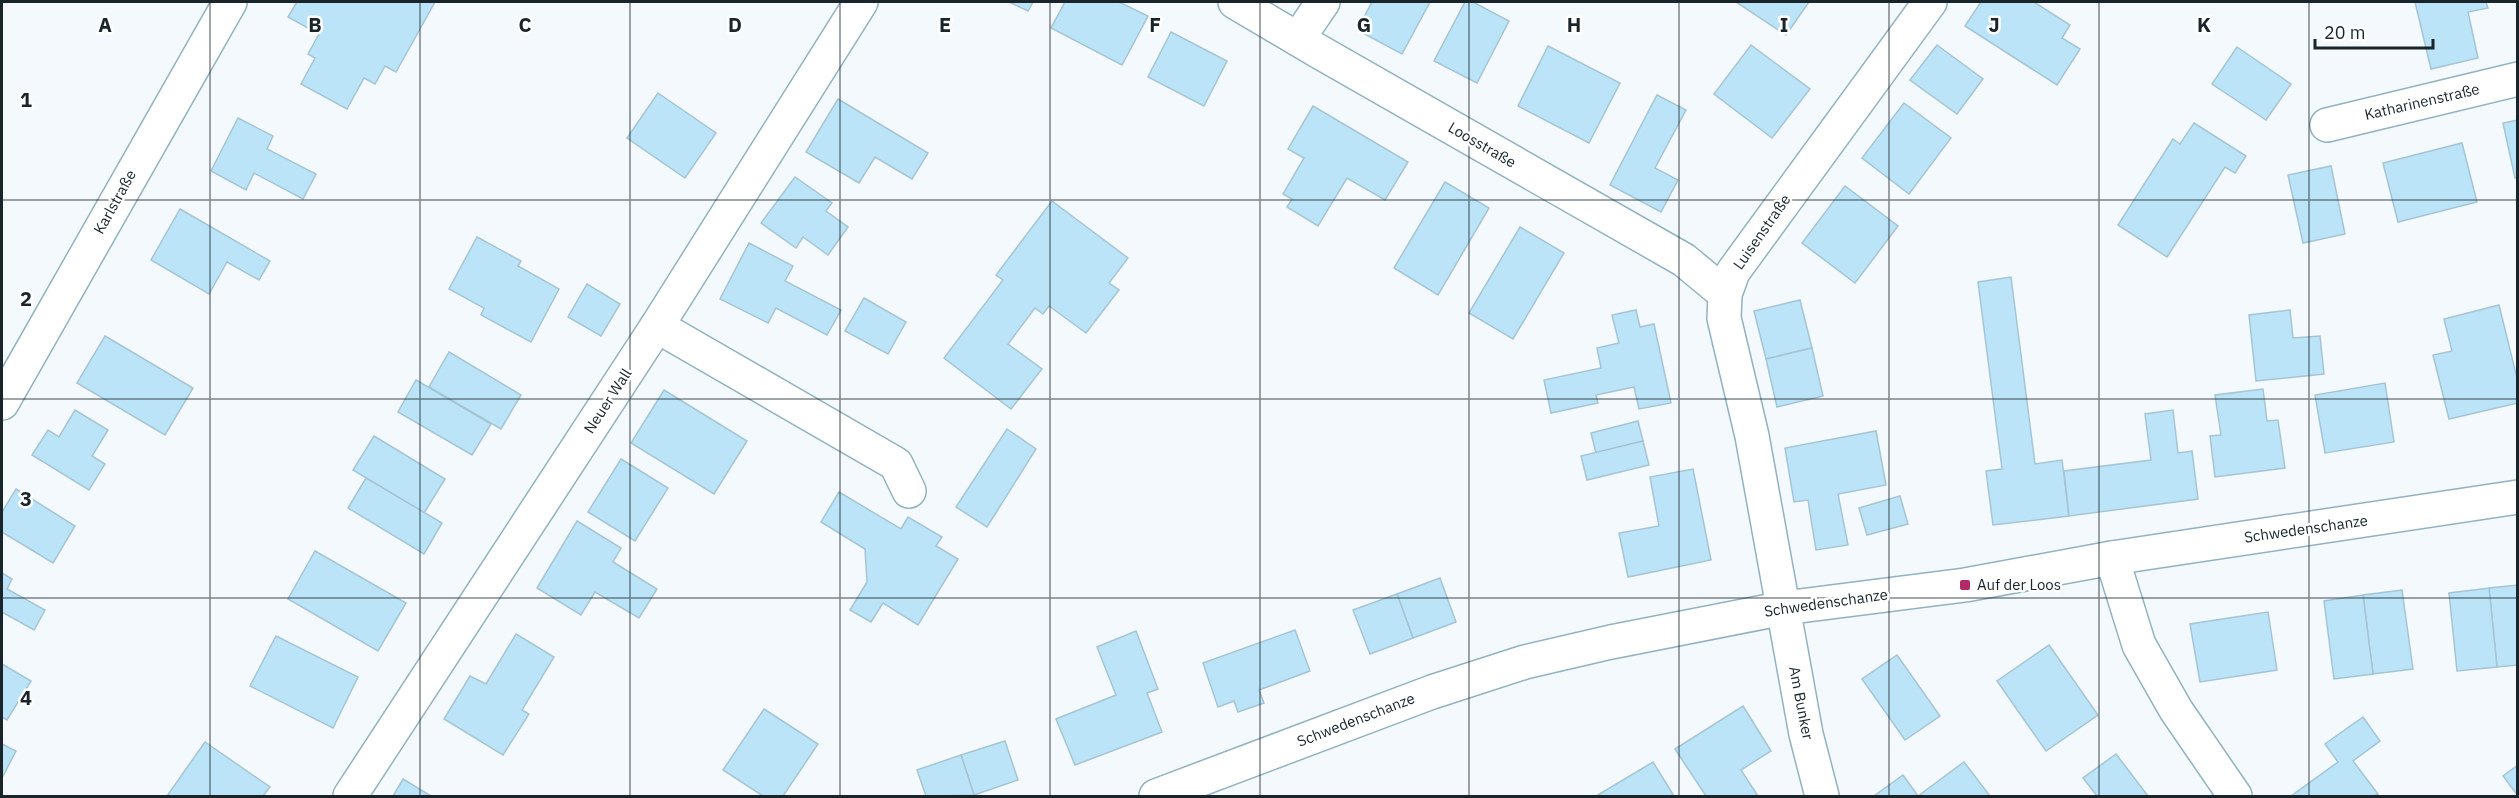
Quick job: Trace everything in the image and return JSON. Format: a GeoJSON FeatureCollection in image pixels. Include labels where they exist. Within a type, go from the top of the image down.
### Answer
{"type":"FeatureCollection","features":[{"type":"Feature","properties":{"kind":"street","name":"Karlstraße"},"geometry":{"type":"LineString","coordinates":[[2,403],[230,2]]}},
{"type":"Feature","properties":{"kind":"street","name":"Neuer Wall"},"geometry":{"type":"LineString","coordinates":[[350,796],[657,326],[861,2]]}},
{"type":"Feature","properties":{"kind":"street","name":"Loosstraße"},"geometry":{"type":"LineString","coordinates":[[1236,2],[1684,260],[1725,294]]}},
{"type":"Feature","properties":{"kind":"street"},"geometry":{"type":"LineString","coordinates":[[1298,39],[1323,2]]}},
{"type":"Feature","properties":{"kind":"street","name":"Luisenstraße"},"geometry":{"type":"LineString","coordinates":[[1784,608],[1752,436],[1724,318],[1725,294],[1740,263],[1930,2]]}},
{"type":"Feature","properties":{"kind":"street","name":"Katharinenstraße"},"geometry":{"type":"LineString","coordinates":[[2327,124],[2517,79]]}},
{"type":"Feature","properties":{"kind":"street"},"geometry":{"type":"LineString","coordinates":[[657,326],[896,464],[909,491]]}},
{"type":"Feature","properties":{"kind":"street","name":"Schwedenschanze"},"geometry":{"type":"LineString","coordinates":[[1156,796],[1432,692],[1525,662],[1611,642],[1784,608],[1965,585],[2112,558],[2517,496]]}},
{"type":"Feature","properties":{"kind":"street"},"geometry":{"type":"LineString","coordinates":[[2112,558],[2139,645],[2176,710],[2235,796]]}},
{"type":"Feature","properties":{"kind":"street","name":"Am Bunker"},"geometry":{"type":"LineString","coordinates":[[1784,608],[1806,734],[1822,796]]}},
{"type":"Feature","properties":{"kind":"building"},"geometry":{"type":"Polygon","coordinates":[[[297,2],[435,2],[396,72],[385,66],[375,84],[364,78],[347,109],[301,84],[315,58],[308,54],[319,34],[288,17],[297,2]]]}},
{"type":"Feature","properties":{"kind":"building"},"geometry":{"type":"Polygon","coordinates":[[[1009,2],[1033,2],[1028,11],[1009,2]]]}},
{"type":"Feature","properties":{"kind":"building"},"geometry":{"type":"Polygon","coordinates":[[[1065,2],[1119,2],[1148,16],[1122,65],[1051,28],[1065,2]]]}},
{"type":"Feature","properties":{"kind":"building"},"geometry":{"type":"Polygon","coordinates":[[[1372,2],[1430,2],[1402,54],[1357,30],[1372,2]]]}},
{"type":"Feature","properties":{"kind":"building"},"geometry":{"type":"Polygon","coordinates":[[[1465,2],[1473,2],[1509,21],[1477,83],[1434,61],[1465,2]]]}},
{"type":"Feature","properties":{"kind":"building"},"geometry":{"type":"Polygon","coordinates":[[[1736,2],[1809,2],[1786,35],[1736,2]]]}},
{"type":"Feature","properties":{"kind":"building"},"geometry":{"type":"Polygon","coordinates":[[[1981,2],[2034,2],[2070,25],[2062,38],[2080,49],[2057,85],[1965,26],[1981,2]]]}},
{"type":"Feature","properties":{"kind":"building"},"geometry":{"type":"Polygon","coordinates":[[[2415,2],[2486,2],[2488,8],[2468,12],[2478,58],[2431,69],[2415,2]]]}},
{"type":"Feature","properties":{"kind":"building"},"geometry":{"type":"Polygon","coordinates":[[[1171,32],[1227,61],[1204,106],[1148,77],[1171,32]]]}},
{"type":"Feature","properties":{"kind":"building"},"geometry":{"type":"Polygon","coordinates":[[[1751,45],[1810,89],[1772,138],[1714,94],[1751,45]]]}},
{"type":"Feature","properties":{"kind":"building"},"geometry":{"type":"Polygon","coordinates":[[[1937,45],[1983,79],[1957,114],[1910,80],[1937,45]]]}},
{"type":"Feature","properties":{"kind":"building"},"geometry":{"type":"Polygon","coordinates":[[[1548,46],[1620,83],[1589,143],[1518,106],[1548,46]]]}},
{"type":"Feature","properties":{"kind":"building"},"geometry":{"type":"Polygon","coordinates":[[[2237,47],[2291,84],[2266,120],[2212,84],[2237,47]]]}},
{"type":"Feature","properties":{"kind":"building"},"geometry":{"type":"Polygon","coordinates":[[[658,93],[716,133],[685,178],[627,138],[658,93]]]}},
{"type":"Feature","properties":{"kind":"building"},"geometry":{"type":"Polygon","coordinates":[[[1657,95],[1686,110],[1655,168],[1678,180],[1661,212],[1610,185],[1657,95]]]}},
{"type":"Feature","properties":{"kind":"building"},"geometry":{"type":"Polygon","coordinates":[[[838,99],[928,153],[912,179],[875,157],[859,183],[806,152],[838,99]]]}},
{"type":"Feature","properties":{"kind":"building"},"geometry":{"type":"Polygon","coordinates":[[[1904,103],[1951,138],[1909,194],[1862,158],[1904,103]]]}},
{"type":"Feature","properties":{"kind":"building"},"geometry":{"type":"Polygon","coordinates":[[[1313,106],[1408,162],[1385,200],[1347,178],[1318,226],[1287,207],[1292,199],[1283,194],[1304,158],[1288,149],[1313,106]]]}},
{"type":"Feature","properties":{"kind":"building"},"geometry":{"type":"Polygon","coordinates":[[[238,118],[273,136],[267,149],[316,174],[303,199],[254,173],[246,190],[211,171],[238,118]]]}},
{"type":"Feature","properties":{"kind":"building"},"geometry":{"type":"Polygon","coordinates":[[[2518,120],[2518,177],[2515,178],[2503,123],[2518,120]]]}},
{"type":"Feature","properties":{"kind":"building"},"geometry":{"type":"Polygon","coordinates":[[[2194,123],[2246,156],[2235,173],[2225,167],[2167,257],[2118,225],[2173,139],[2180,144],[2194,123]]]}},
{"type":"Feature","properties":{"kind":"building"},"geometry":{"type":"Polygon","coordinates":[[[2462,143],[2477,202],[2398,222],[2383,163],[2462,143]]]}},
{"type":"Feature","properties":{"kind":"building"},"geometry":{"type":"Polygon","coordinates":[[[2331,166],[2345,234],[2303,243],[2288,175],[2331,166]]]}},
{"type":"Feature","properties":{"kind":"building"},"geometry":{"type":"Polygon","coordinates":[[[795,177],[832,203],[826,211],[848,227],[828,255],[803,237],[796,248],[761,223],[795,177]]]}},
{"type":"Feature","properties":{"kind":"building"},"geometry":{"type":"Polygon","coordinates":[[[1445,182],[1489,208],[1438,295],[1394,268],[1445,182]]]}},
{"type":"Feature","properties":{"kind":"building"},"geometry":{"type":"Polygon","coordinates":[[[1845,186],[1898,226],[1855,283],[1802,243],[1845,186]]]}},
{"type":"Feature","properties":{"kind":"building"},"geometry":{"type":"Polygon","coordinates":[[[1052,201],[1128,258],[1109,283],[1119,290],[1086,333],[1049,306],[1043,314],[1035,308],[1008,344],[1042,369],[1011,409],[944,358],[1003,280],[996,275],[1052,201]]]}},
{"type":"Feature","properties":{"kind":"building"},"geometry":{"type":"Polygon","coordinates":[[[180,209],[270,261],[259,280],[227,262],[209,294],[151,260],[180,209]]]}},
{"type":"Feature","properties":{"kind":"building"},"geometry":{"type":"Polygon","coordinates":[[[1520,227],[1564,253],[1513,339],[1469,313],[1520,227]]]}},
{"type":"Feature","properties":{"kind":"building"},"geometry":{"type":"Polygon","coordinates":[[[477,237],[521,261],[518,266],[559,289],[531,342],[481,315],[484,308],[449,289],[477,237]]]}},
{"type":"Feature","properties":{"kind":"building"},"geometry":{"type":"Polygon","coordinates":[[[749,243],[793,266],[785,281],[841,310],[827,335],[776,308],[768,323],[720,299],[749,243]]]}},
{"type":"Feature","properties":{"kind":"building"},"geometry":{"type":"Polygon","coordinates":[[[2011,277],[2035,464],[2062,460],[2069,516],[1993,525],[1986,471],[2002,469],[1978,282],[2011,277]]]}},
{"type":"Feature","properties":{"kind":"building"},"geometry":{"type":"Polygon","coordinates":[[[587,284],[620,304],[601,336],[568,317],[587,284]]]}},
{"type":"Feature","properties":{"kind":"building"},"geometry":{"type":"Polygon","coordinates":[[[864,298],[906,322],[888,354],[845,331],[864,298]]]}},
{"type":"Feature","properties":{"kind":"building"},"geometry":{"type":"Polygon","coordinates":[[[1800,300],[1812,348],[1766,359],[1754,311],[1800,300]]]}},
{"type":"Feature","properties":{"kind":"building"},"geometry":{"type":"Polygon","coordinates":[[[2499,305],[2518,382],[2518,403],[2449,419],[2433,355],[2452,351],[2444,319],[2499,305]]]}},
{"type":"Feature","properties":{"kind":"building"},"geometry":{"type":"Polygon","coordinates":[[[1636,310],[1640,327],[1654,324],[1671,403],[1639,409],[1634,387],[1596,395],[1598,403],[1551,413],[1544,380],[1601,368],[1597,348],[1619,343],[1612,315],[1636,310]]]}},
{"type":"Feature","properties":{"kind":"building"},"geometry":{"type":"Polygon","coordinates":[[[2290,310],[2293,338],[2320,336],[2324,374],[2256,381],[2249,315],[2290,310]]]}},
{"type":"Feature","properties":{"kind":"building"},"geometry":{"type":"Polygon","coordinates":[[[105,336],[193,388],[165,435],[77,383],[105,336]]]}},
{"type":"Feature","properties":{"kind":"building"},"geometry":{"type":"Polygon","coordinates":[[[1812,348],[1823,396],[1777,407],[1766,359],[1812,348]]]}},
{"type":"Feature","properties":{"kind":"building"},"geometry":{"type":"Polygon","coordinates":[[[449,352],[521,395],[501,429],[429,387],[449,352]]]}},
{"type":"Feature","properties":{"kind":"building"},"geometry":{"type":"Polygon","coordinates":[[[416,380],[491,424],[472,455],[398,412],[416,380]]]}},
{"type":"Feature","properties":{"kind":"building"},"geometry":{"type":"Polygon","coordinates":[[[2385,383],[2394,442],[2325,453],[2315,395],[2385,383]]]}},
{"type":"Feature","properties":{"kind":"building"},"geometry":{"type":"Polygon","coordinates":[[[2263,389],[2267,421],[2278,420],[2285,468],[2215,477],[2210,436],[2221,435],[2215,395],[2263,389]]]}},
{"type":"Feature","properties":{"kind":"building"},"geometry":{"type":"Polygon","coordinates":[[[664,390],[747,441],[714,494],[631,443],[664,390]]]}},
{"type":"Feature","properties":{"kind":"building"},"geometry":{"type":"Polygon","coordinates":[[[75,410],[108,430],[92,456],[105,464],[89,490],[32,455],[48,430],[59,437],[75,410]]]}},
{"type":"Feature","properties":{"kind":"building"},"geometry":{"type":"Polygon","coordinates":[[[2173,410],[2178,453],[2192,451],[2198,499],[2069,516],[2064,471],[2151,460],[2145,414],[2173,410]]]}},
{"type":"Feature","properties":{"kind":"building"},"geometry":{"type":"Polygon","coordinates":[[[1638,421],[1643,441],[1596,453],[1591,433],[1638,421]]]}},
{"type":"Feature","properties":{"kind":"building"},"geometry":{"type":"Polygon","coordinates":[[[1007,429],[1036,449],[987,527],[956,507],[1007,429]]]}},
{"type":"Feature","properties":{"kind":"building"},"geometry":{"type":"Polygon","coordinates":[[[1876,431],[1886,485],[1838,494],[1848,545],[1816,550],[1808,500],[1794,502],[1785,448],[1876,431]]]}},
{"type":"Feature","properties":{"kind":"building"},"geometry":{"type":"Polygon","coordinates":[[[374,436],[445,479],[424,513],[353,470],[374,436]]]}},
{"type":"Feature","properties":{"kind":"building"},"geometry":{"type":"Polygon","coordinates":[[[1643,441],[1649,465],[1587,480],[1581,456],[1643,441]]]}},
{"type":"Feature","properties":{"kind":"building"},"geometry":{"type":"Polygon","coordinates":[[[621,459],[668,488],[635,541],[588,512],[621,459]]]}},
{"type":"Feature","properties":{"kind":"building"},"geometry":{"type":"Polygon","coordinates":[[[1693,469],[1711,560],[1628,577],[1619,533],[1659,526],[1650,477],[1693,469]]]}},
{"type":"Feature","properties":{"kind":"building"},"geometry":{"type":"Polygon","coordinates":[[[366,478],[442,523],[424,554],[348,508],[366,478]]]}},
{"type":"Feature","properties":{"kind":"building"},"geometry":{"type":"Polygon","coordinates":[[[16,489],[75,526],[53,563],[2,532],[2,512],[16,489]]]}},
{"type":"Feature","properties":{"kind":"building"},"geometry":{"type":"Polygon","coordinates":[[[839,492],[901,529],[908,517],[942,537],[936,546],[958,559],[918,625],[883,603],[871,622],[850,610],[867,582],[865,549],[821,522],[839,492]]]}},
{"type":"Feature","properties":{"kind":"building"},"geometry":{"type":"Polygon","coordinates":[[[1900,496],[1908,524],[1867,535],[1859,508],[1900,496]]]}},
{"type":"Feature","properties":{"kind":"building"},"geometry":{"type":"Polygon","coordinates":[[[577,521],[621,548],[613,562],[657,589],[639,618],[595,592],[581,615],[537,588],[577,521]]]}},
{"type":"Feature","properties":{"kind":"building"},"geometry":{"type":"Polygon","coordinates":[[[315,551],[406,603],[378,651],[288,599],[315,551]]]}},
{"type":"Feature","properties":{"kind":"building"},"geometry":{"type":"Polygon","coordinates":[[[2,573],[12,579],[7,589],[45,610],[34,630],[2,612],[2,573]]]}},
{"type":"Feature","properties":{"kind":"building"},"geometry":{"type":"Polygon","coordinates":[[[1440,578],[1456,622],[1413,638],[1397,594],[1440,578]]]}},
{"type":"Feature","properties":{"kind":"building"},"geometry":{"type":"Polygon","coordinates":[[[2518,585],[2518,665],[2497,667],[2489,588],[2518,585]]]}},
{"type":"Feature","properties":{"kind":"building"},"geometry":{"type":"Polygon","coordinates":[[[2489,588],[2497,667],[2457,671],[2449,593],[2489,588]]]}},
{"type":"Feature","properties":{"kind":"building"},"geometry":{"type":"Polygon","coordinates":[[[2402,590],[2413,669],[2373,674],[2363,595],[2402,590]]]}},
{"type":"Feature","properties":{"kind":"building"},"geometry":{"type":"Polygon","coordinates":[[[1397,594],[1413,638],[1370,654],[1353,610],[1397,594]]]}},
{"type":"Feature","properties":{"kind":"building"},"geometry":{"type":"Polygon","coordinates":[[[2363,595],[2373,674],[2334,679],[2324,601],[2363,595]]]}},
{"type":"Feature","properties":{"kind":"building"},"geometry":{"type":"Polygon","coordinates":[[[2268,612],[2277,670],[2200,682],[2190,624],[2268,612]]]}},
{"type":"Feature","properties":{"kind":"building"},"geometry":{"type":"Polygon","coordinates":[[[1295,630],[1310,671],[1259,690],[1264,703],[1238,712],[1234,701],[1218,707],[1203,663],[1295,630]]]}},
{"type":"Feature","properties":{"kind":"building"},"geometry":{"type":"Polygon","coordinates":[[[1136,631],[1158,689],[1147,693],[1162,732],[1075,765],[1056,719],[1116,695],[1097,647],[1136,631]]]}},
{"type":"Feature","properties":{"kind":"building"},"geometry":{"type":"Polygon","coordinates":[[[516,634],[554,657],[522,710],[529,714],[503,755],[444,719],[470,676],[486,684],[516,634]]]}},
{"type":"Feature","properties":{"kind":"building"},"geometry":{"type":"Polygon","coordinates":[[[276,636],[358,677],[333,728],[250,686],[276,636]]]}},
{"type":"Feature","properties":{"kind":"building"},"geometry":{"type":"Polygon","coordinates":[[[2049,645],[2098,715],[2046,751],[1997,681],[2049,645]]]}},
{"type":"Feature","properties":{"kind":"building"},"geometry":{"type":"Polygon","coordinates":[[[1897,655],[1940,716],[1905,740],[1862,679],[1897,655]]]}},
{"type":"Feature","properties":{"kind":"building"},"geometry":{"type":"Polygon","coordinates":[[[2,664],[31,681],[7,720],[2,717],[2,664]]]}},
{"type":"Feature","properties":{"kind":"building"},"geometry":{"type":"Polygon","coordinates":[[[1743,706],[1771,751],[1741,770],[1758,796],[1706,796],[1675,749],[1743,706]]]}},
{"type":"Feature","properties":{"kind":"building"},"geometry":{"type":"Polygon","coordinates":[[[764,709],[818,744],[783,796],[763,796],[723,770],[764,709]]]}},
{"type":"Feature","properties":{"kind":"building"},"geometry":{"type":"Polygon","coordinates":[[[2363,717],[2380,741],[2353,761],[2378,794],[2374,796],[2291,796],[2338,762],[2325,744],[2363,717]]]}},
{"type":"Feature","properties":{"kind":"building"},"geometry":{"type":"Polygon","coordinates":[[[1005,741],[1018,780],[974,795],[961,755],[1005,741]]]}},
{"type":"Feature","properties":{"kind":"building"},"geometry":{"type":"Polygon","coordinates":[[[205,742],[270,787],[263,796],[167,796],[205,742]]]}},
{"type":"Feature","properties":{"kind":"building"},"geometry":{"type":"Polygon","coordinates":[[[2,744],[16,751],[2,778],[2,744]]]}},
{"type":"Feature","properties":{"kind":"building"},"geometry":{"type":"Polygon","coordinates":[[[2116,754],[2148,796],[2097,796],[2083,778],[2116,754]]]}},
{"type":"Feature","properties":{"kind":"building"},"geometry":{"type":"Polygon","coordinates":[[[961,755],[974,795],[926,796],[917,770],[961,755]]]}},
{"type":"Feature","properties":{"kind":"building"},"geometry":{"type":"Polygon","coordinates":[[[1653,762],[1674,796],[1596,796],[1653,762]]]}},
{"type":"Feature","properties":{"kind":"building"},"geometry":{"type":"Polygon","coordinates":[[[1964,762],[1990,796],[1918,796],[1964,762]]]}},
{"type":"Feature","properties":{"kind":"building"},"geometry":{"type":"Polygon","coordinates":[[[2518,765],[2518,796],[2503,776],[2518,765]]]}},
{"type":"Feature","properties":{"kind":"building"},"geometry":{"type":"Polygon","coordinates":[[[1903,775],[1918,796],[1874,796],[1903,775]]]}},
{"type":"Feature","properties":{"kind":"building"},"geometry":{"type":"Polygon","coordinates":[[[403,779],[431,796],[393,796],[403,779]]]}},
{"type":"Feature","properties":{"kind":"place","name":"Auf der Loos"},"geometry":{"type":"Point","coordinates":[1965,585]}}]}
